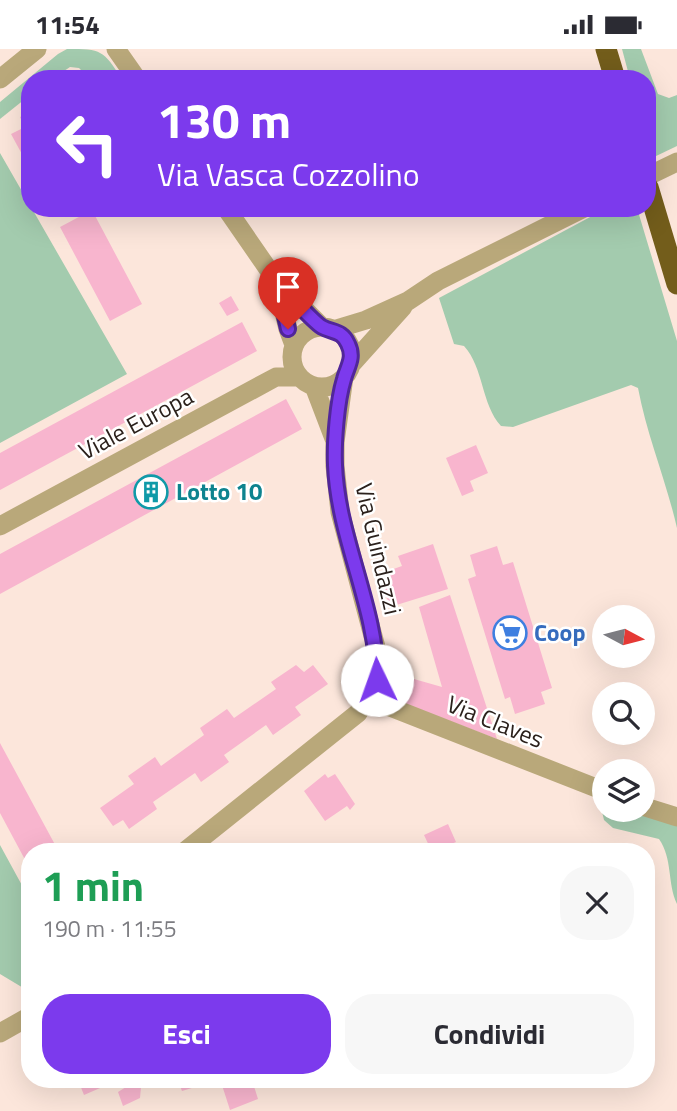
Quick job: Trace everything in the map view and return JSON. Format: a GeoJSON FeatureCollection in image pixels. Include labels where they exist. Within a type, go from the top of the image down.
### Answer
{"type":"FeatureCollection","features":[{"type":"Feature","properties":{"kind":"highway"},"geometry":{"type":"LineString","coordinates":[[606,49],[612,70]]}},
{"type":"Feature","properties":{"kind":"highway"},"geometry":{"type":"LineString","coordinates":[[656,213],[677,284]]}},
{"type":"Feature","properties":{"kind":"street"},"geometry":{"type":"LineString","coordinates":[[0,79],[37,49]]}},
{"type":"Feature","properties":{"kind":"street"},"geometry":{"type":"LineString","coordinates":[[116,49],[131,70]]}},
{"type":"Feature","properties":{"kind":"street"},"geometry":{"type":"LineString","coordinates":[[656,179],[677,162]]}},
{"type":"Feature","properties":{"kind":"street"},"geometry":{"type":"LineString","coordinates":[[232,217],[277,282],[328,328],[342,336],[349,345],[351,355],[347,371]]}},
{"type":"Feature","properties":{"kind":"street"},"geometry":{"type":"LineString","coordinates":[[276,377],[301,335],[311,329],[366,320],[408,301],[438,281],[565,217]]}},
{"type":"Feature","properties":{"kind":"street"},"geometry":{"type":"LineString","coordinates":[[277,282],[293,350],[293,367],[306,382],[335,442]]}},
{"type":"Feature","properties":{"kind":"street"},"geometry":{"type":"LineString","coordinates":[[306,382],[330,386],[347,371],[408,301]]}},
{"type":"Feature","properties":{"kind":"street","name":"Via Guindazzi"},"geometry":{"type":"LineString","coordinates":[[195,843],[358,713],[377,680],[377,651],[340,512],[335,466],[335,442],[347,371]]}},
{"type":"Feature","properties":{"kind":"street","name":"Viale Europa"},"geometry":{"type":"LineString","coordinates":[[0,526],[276,377],[306,382]]}},
{"type":"Feature","properties":{"kind":"street","name":"Via Claves"},"geometry":{"type":"LineString","coordinates":[[367,698],[592,786]]}},
{"type":"Feature","properties":{"kind":"street"},"geometry":{"type":"LineString","coordinates":[[655,810],[677,817]]}},
{"type":"Feature","properties":{"kind":"street"},"geometry":{"type":"LineString","coordinates":[[0,1033],[21,1021]]}},
{"type":"Feature","properties":{"kind":"green space"},"geometry":{"type":"Polygon","coordinates":[[[67,49],[95,51],[105,57],[116,70],[81,70],[70,67],[66,70],[39,70],[67,49]]]}},
{"type":"Feature","properties":{"kind":"green space"},"geometry":{"type":"Polygon","coordinates":[[[622,49],[641,49],[649,70],[628,70],[622,49]]]}},
{"type":"Feature","properties":{"kind":"green space"},"geometry":{"type":"Polygon","coordinates":[[[21,85],[21,102],[0,119],[0,102],[21,85]]]}},
{"type":"Feature","properties":{"kind":"green space"},"geometry":{"type":"Polygon","coordinates":[[[656,89],[658,94],[669,98],[677,95],[677,146],[656,156],[656,89]]]}},
{"type":"Feature","properties":{"kind":"green space"},"geometry":{"type":"Polygon","coordinates":[[[0,153],[21,190],[21,217],[37,217],[127,374],[0,443],[0,153]]]}},
{"type":"Feature","properties":{"kind":"green space"},"geometry":{"type":"Polygon","coordinates":[[[590,217],[640,217],[677,341],[677,528],[638,388],[631,385],[513,427],[501,426],[494,417],[471,355],[464,346],[454,344],[439,298],[590,217]]]}},
{"type":"Feature","properties":{"kind":"green space"},"geometry":{"type":"Polygon","coordinates":[[[655,814],[677,821],[677,904],[666,855],[659,839],[613,828],[606,822],[655,822],[655,814]]]}},
{"type":"Feature","properties":{"kind":"green space"},"geometry":{"type":"Polygon","coordinates":[[[0,845],[21,884],[21,987],[0,974],[0,845]]]}},
{"type":"Feature","properties":{"kind":"building"},"geometry":{"type":"Polygon","coordinates":[[[21,129],[21,152],[11,134],[21,129]]]}},
{"type":"Feature","properties":{"kind":"building"},"geometry":{"type":"Polygon","coordinates":[[[79,217],[96,217],[142,304],[110,321],[60,227],[79,217]]]}},
{"type":"Feature","properties":{"kind":"building"},"geometry":{"type":"Polygon","coordinates":[[[231,296],[239,310],[227,316],[219,303],[231,296]]]}},
{"type":"Feature","properties":{"kind":"building"},"geometry":{"type":"Polygon","coordinates":[[[242,322],[257,351],[0,490],[0,453],[242,322]]]}},
{"type":"Feature","properties":{"kind":"building","name":"Lotto 10"},"geometry":{"type":"Polygon","coordinates":[[[286,399],[302,429],[0,594],[0,554],[286,399]]]}},
{"type":"Feature","properties":{"kind":"building"},"geometry":{"type":"Polygon","coordinates":[[[476,445],[488,473],[470,481],[474,491],[462,496],[446,458],[476,445]]]}},
{"type":"Feature","properties":{"kind":"building"},"geometry":{"type":"Polygon","coordinates":[[[433,544],[448,589],[390,607],[379,574],[402,566],[398,556],[433,544]]]}},
{"type":"Feature","properties":{"kind":"building","name":"Coop"},"geometry":{"type":"Polygon","coordinates":[[[497,546],[503,565],[513,562],[552,688],[541,692],[545,704],[515,714],[510,697],[505,699],[468,579],[476,576],[470,555],[497,546]]]}},
{"type":"Feature","properties":{"kind":"building"},"geometry":{"type":"Polygon","coordinates":[[[450,595],[497,739],[395,700],[407,677],[442,687],[419,607],[450,595]]]}},
{"type":"Feature","properties":{"kind":"building"},"geometry":{"type":"Polygon","coordinates":[[[296,665],[304,672],[313,665],[328,684],[295,707],[301,715],[273,735],[266,725],[224,755],[229,762],[201,782],[195,773],[153,802],[157,809],[129,829],[123,820],[113,826],[100,808],[134,784],[128,776],[155,757],[161,766],[204,735],[200,728],[227,709],[234,718],[276,689],[271,682],[296,665]]]}},
{"type":"Feature","properties":{"kind":"building"},"geometry":{"type":"Polygon","coordinates":[[[0,743],[54,843],[21,843],[21,852],[0,813],[0,743]]]}},
{"type":"Feature","properties":{"kind":"building"},"geometry":{"type":"Polygon","coordinates":[[[325,774],[328,778],[335,774],[355,804],[350,810],[347,806],[325,821],[304,791],[325,774]]]}},
{"type":"Feature","properties":{"kind":"building"},"geometry":{"type":"Polygon","coordinates":[[[448,824],[456,842],[428,843],[424,835],[448,824]]]}},
{"type":"Feature","properties":{"kind":"building"},"geometry":{"type":"Polygon","coordinates":[[[81,1088],[100,1088],[84,1095],[81,1088]]]}},
{"type":"Feature","properties":{"kind":"building"},"geometry":{"type":"Polygon","coordinates":[[[124,1088],[141,1088],[140,1098],[123,1106],[118,1092],[124,1088]]]}},
{"type":"Feature","properties":{"kind":"building"},"geometry":{"type":"Polygon","coordinates":[[[223,1088],[255,1088],[258,1099],[230,1110],[223,1088]]]}},
{"type":"Feature","properties":{"kind":"place","name":"Lotto 10"},"geometry":{"type":"Point","coordinates":[151,492]}},
{"type":"Feature","properties":{"kind":"place","name":"Coop"},"geometry":{"type":"Point","coordinates":[510,633]}},
{"type":"Feature","properties":{"kind":"route"},"geometry":{"type":"LineString","coordinates":[[288,329],[277,282],[322,327],[342,336],[349,345],[350,366],[344,377],[335,442],[335,466],[340,512],[377,651],[377,680]]}}]}
